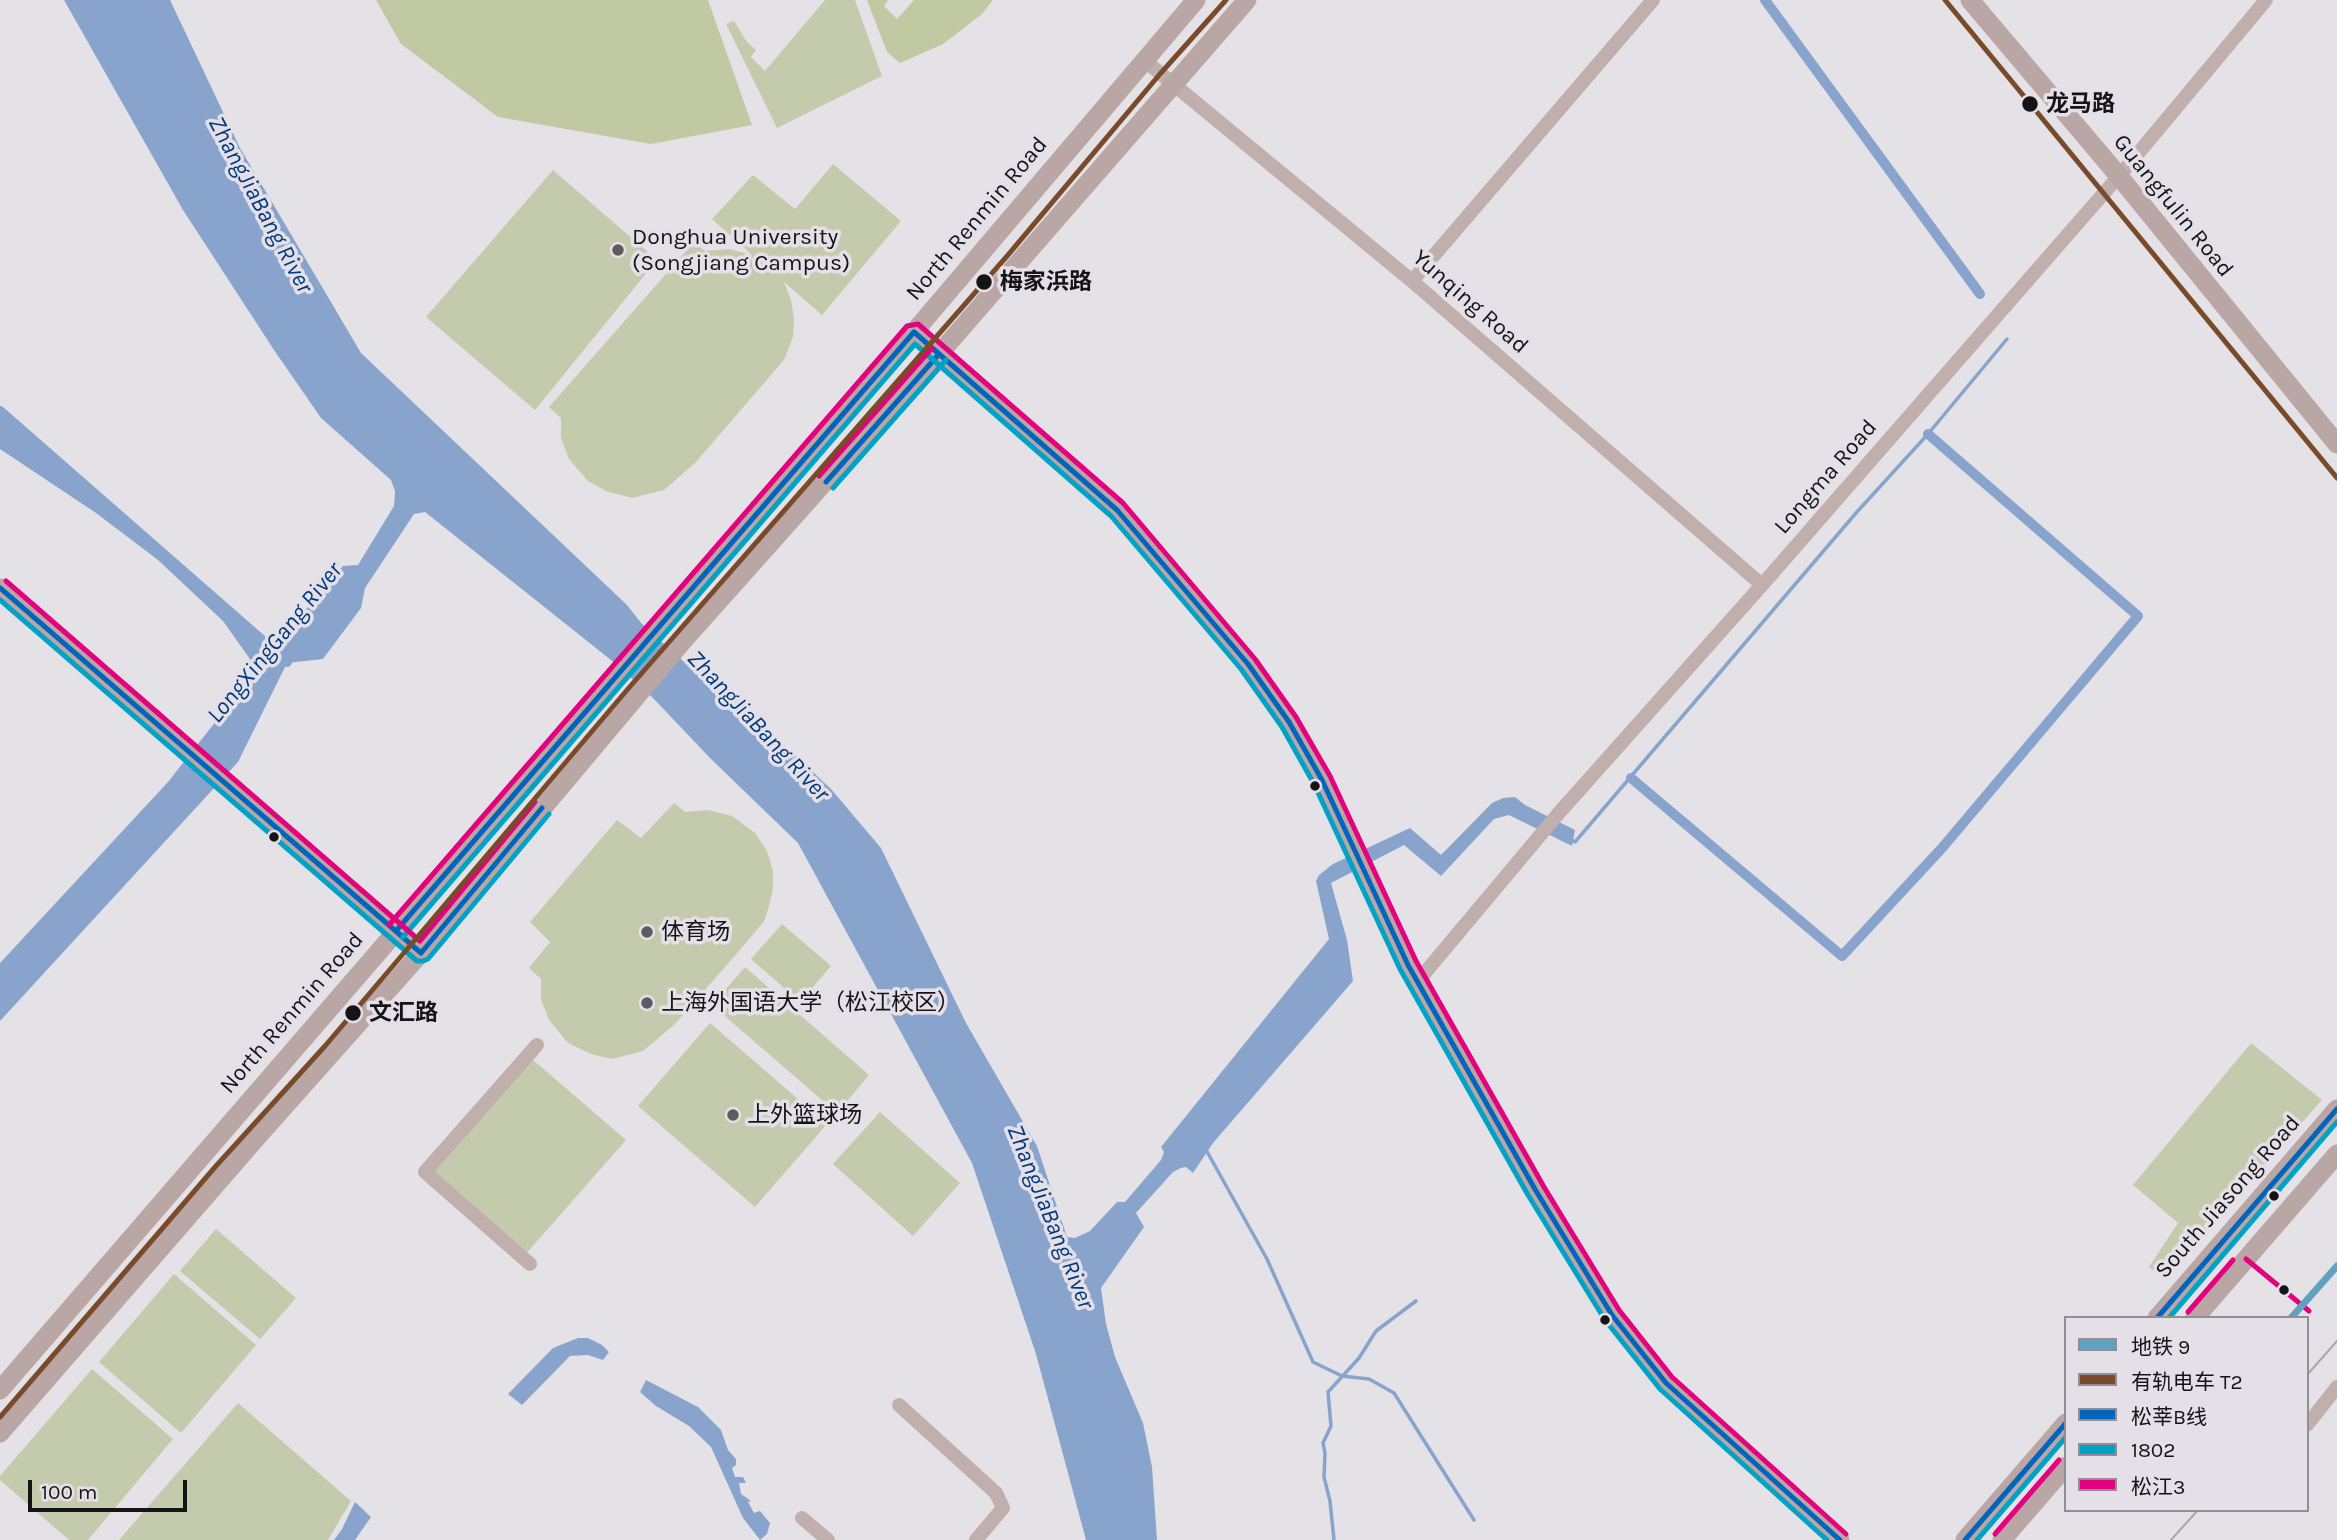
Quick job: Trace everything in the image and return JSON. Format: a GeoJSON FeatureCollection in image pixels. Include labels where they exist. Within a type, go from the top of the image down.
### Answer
{"type":"FeatureCollection","features":[{"type":"Feature","properties":{"kind":"main road","name":"North Renmin Road"},"geometry":{"type":"LineString","coordinates":[[0,1390],[914,332],[1196,0]]}},
{"type":"Feature","properties":{"kind":"main road"},"geometry":{"type":"LineString","coordinates":[[0,1433],[421,953],[683,640],[940,354],[1247,0]]}},
{"type":"Feature","properties":{"kind":"main road","name":"Guangfulin Road"},"geometry":{"type":"LineString","coordinates":[[1970,0],[2337,424]]}},
{"type":"Feature","properties":{"kind":"main road","name":"Guangfulin Road"},"geometry":{"type":"LineString","coordinates":[[1985,0],[2337,444]]}},
{"type":"Feature","properties":{"kind":"main road"},"geometry":{"type":"LineString","coordinates":[[914,332],[1117,510],[1248,664],[1290,722],[1356,850],[1408,965],[1536,1191],[1612,1315],[1666,1383],[1840,1540]]}},
{"type":"Feature","properties":{"kind":"main road"},"geometry":{"type":"LineString","coordinates":[[0,588],[421,953]]}},
{"type":"Feature","properties":{"kind":"main road","name":"South Jiasong Road"},"geometry":{"type":"LineString","coordinates":[[2159,1316],[2337,1109]]}},
{"type":"Feature","properties":{"kind":"main road"},"geometry":{"type":"LineString","coordinates":[[2197,1316],[2337,1154]]}},
{"type":"Feature","properties":{"kind":"main road"},"geometry":{"type":"LineString","coordinates":[[1965,1540],[2064,1425]]}},
{"type":"Feature","properties":{"kind":"main road"},"geometry":{"type":"LineString","coordinates":[[2002,1540],[2064,1468]]}},
{"type":"Feature","properties":{"kind":"street"},"geometry":{"type":"LineString","coordinates":[[1412,281],[1653,0]]}},
{"type":"Feature","properties":{"kind":"street","name":"Longma Road"},"geometry":{"type":"LineString","coordinates":[[1418,981],[1558,814],[1762,585],[2121,172],[2266,0]]}},
{"type":"Feature","properties":{"kind":"street","name":"Yunqing Road"},"geometry":{"type":"LineString","coordinates":[[1143,60],[1412,281],[1762,585]]}},
{"type":"Feature","properties":{"kind":"street"},"geometry":{"type":"LineString","coordinates":[[530,1264],[425,1172],[537,1045]]}},
{"type":"Feature","properties":{"kind":"street"},"geometry":{"type":"LineString","coordinates":[[2309,1422],[2337,1387]]}},
{"type":"Feature","properties":{"kind":"street"},"geometry":{"type":"LineString","coordinates":[[899,1405],[996,1493],[1003,1508],[976,1540]]}},
{"type":"Feature","properties":{"kind":"street"},"geometry":{"type":"LineString","coordinates":[[802,1518],[828,1540]]}},
{"type":"Feature","properties":{"kind":"green space"},"geometry":{"type":"Polygon","coordinates":[[[376,0],[708,0],[752,125],[651,144],[498,117],[401,44],[376,0]]]}},
{"type":"Feature","properties":{"kind":"green space"},"geometry":{"type":"Polygon","coordinates":[[[825,0],[855,0],[882,76],[777,128],[726,24],[734,21],[747,42],[756,50],[751,57],[765,71],[825,0]]]}},
{"type":"Feature","properties":{"kind":"green space"},"geometry":{"type":"Polygon","coordinates":[[[867,0],[888,0],[884,6],[897,19],[914,0],[993,0],[982,14],[943,44],[900,63],[887,52],[867,0]]]}},
{"type":"Feature","properties":{"kind":"green space"},"geometry":{"type":"Polygon","coordinates":[[[833,164],[901,221],[822,315],[784,282],[794,319],[793,337],[784,360],[695,463],[664,490],[632,498],[606,491],[588,481],[569,459],[561,438],[561,418],[549,407],[694,242],[705,251],[729,249],[752,255],[712,219],[753,175],[795,209],[833,164]]]}},
{"type":"Feature","properties":{"kind":"green space"},"geometry":{"type":"Polygon","coordinates":[[[553,170],[657,260],[535,410],[426,317],[553,170]]]}},
{"type":"Feature","properties":{"kind":"green space","name":"体育场"},"geometry":{"type":"Polygon","coordinates":[[[674,803],[685,812],[708,810],[732,816],[755,833],[767,851],[773,871],[773,889],[768,910],[764,921],[675,1024],[643,1051],[612,1059],[591,1054],[568,1043],[549,1020],[541,999],[541,979],[529,968],[550,942],[530,922],[617,820],[641,838],[674,803]]]}},
{"type":"Feature","properties":{"kind":"green space"},"geometry":{"type":"Polygon","coordinates":[[[782,924],[831,966],[800,1002],[751,959],[782,924]]]}},
{"type":"Feature","properties":{"kind":"green space"},"geometry":{"type":"Polygon","coordinates":[[[745,967],[869,1075],[837,1113],[712,1005],[745,967]]]}},
{"type":"Feature","properties":{"kind":"green space","name":"上外篮球场"},"geometry":{"type":"Polygon","coordinates":[[[710,1023],[827,1124],[755,1207],[638,1106],[710,1023]]]}},
{"type":"Feature","properties":{"kind":"green space"},"geometry":{"type":"Polygon","coordinates":[[[2251,1043],[2322,1100],[2206,1230],[2154,1271],[2149,1267],[2178,1223],[2133,1185],[2251,1043]]]}},
{"type":"Feature","properties":{"kind":"green space"},"geometry":{"type":"Polygon","coordinates":[[[532,1059],[626,1140],[524,1256],[432,1175],[532,1059]]]}},
{"type":"Feature","properties":{"kind":"green space"},"geometry":{"type":"Polygon","coordinates":[[[880,1112],[960,1183],[913,1236],[833,1164],[880,1112]]]}},
{"type":"Feature","properties":{"kind":"green space"},"geometry":{"type":"Polygon","coordinates":[[[216,1229],[296,1298],[260,1339],[180,1271],[216,1229]]]}},
{"type":"Feature","properties":{"kind":"green space"},"geometry":{"type":"Polygon","coordinates":[[[174,1274],[256,1345],[181,1433],[99,1362],[174,1274]]]}},
{"type":"Feature","properties":{"kind":"green space"},"geometry":{"type":"Polygon","coordinates":[[[92,1369],[173,1439],[88,1540],[69,1540],[0,1480],[0,1476],[92,1369]]]}},
{"type":"Feature","properties":{"kind":"green space"},"geometry":{"type":"Polygon","coordinates":[[[238,1403],[351,1501],[328,1540],[119,1540],[238,1403]]]}},
{"type":"Feature","properties":{"kind":"water","name":"ZhangJiaBang River"},"geometry":{"type":"Polygon","coordinates":[[[64,0],[170,0],[240,148],[361,353],[627,605],[642,624],[683,661],[719,684],[831,789],[881,848],[966,1023],[1037,1146],[1067,1237],[1075,1238],[1090,1231],[1117,1202],[1125,1202],[1161,1160],[1164,1152],[1161,1147],[1329,939],[1316,881],[1319,875],[1333,864],[1410,828],[1441,855],[1492,803],[1503,798],[1515,797],[1525,805],[1575,830],[1572,846],[1509,815],[1494,819],[1441,876],[1404,845],[1331,883],[1347,940],[1353,981],[1213,1143],[1193,1173],[1186,1167],[1173,1172],[1136,1213],[1144,1227],[1101,1288],[1106,1324],[1115,1357],[1143,1423],[1152,1467],[1157,1540],[1086,1540],[1036,1354],[972,1163],[798,843],[711,759],[652,697],[611,660],[425,512],[414,514],[365,588],[361,608],[323,659],[287,663],[238,762],[0,1021],[0,963],[168,782],[257,669],[223,621],[158,560],[96,513],[0,449],[0,415],[272,649],[343,566],[358,565],[394,506],[395,491],[391,480],[321,418],[274,350],[183,210],[64,0]]]}},
{"type":"Feature","properties":{"kind":"water"},"geometry":{"type":"Polygon","coordinates":[[[578,1338],[588,1338],[609,1352],[603,1360],[588,1355],[570,1356],[522,1405],[508,1394],[553,1348],[578,1338]]]}},
{"type":"Feature","properties":{"kind":"water"},"geometry":{"type":"Polygon","coordinates":[[[646,1380],[698,1407],[721,1430],[728,1450],[736,1459],[736,1465],[732,1468],[735,1477],[743,1477],[746,1483],[739,1483],[741,1494],[751,1501],[748,1502],[754,1513],[760,1511],[770,1523],[767,1534],[760,1540],[743,1518],[711,1447],[689,1426],[656,1406],[640,1392],[646,1380]]]}},
{"type":"Feature","properties":{"kind":"water"},"geometry":{"type":"Polygon","coordinates":[[[355,1502],[371,1517],[355,1540],[334,1540],[342,1529],[355,1502]]]}},
{"type":"Feature","properties":{"kind":"waterway"},"geometry":{"type":"LineString","coordinates":[[1765,0],[1980,294]]}},
{"type":"Feature","properties":{"kind":"waterway"},"geometry":{"type":"LineString","coordinates":[[1569,839],[1575,842],[2007,339]]}},
{"type":"Feature","properties":{"kind":"waterway","name":"LongXingGang River"},"geometry":{"type":"LineString","coordinates":[[0,411],[287,662]]}},
{"type":"Feature","properties":{"kind":"waterway"},"geometry":{"type":"LineString","coordinates":[[1631,778],[1842,956],[1942,848],[2138,616],[1928,434]]}},
{"type":"Feature","properties":{"kind":"waterway"},"geometry":{"type":"LineString","coordinates":[[1205,1148],[1267,1259],[1313,1362],[1342,1376],[1369,1379],[1394,1393],[1474,1520]]}},
{"type":"Feature","properties":{"kind":"waterway"},"geometry":{"type":"LineString","coordinates":[[1334,1540],[1330,1501],[1324,1477],[1323,1443],[1331,1426],[1328,1392],[1359,1358],[1376,1331],[1416,1301]]}},
{"type":"Feature","properties":{"kind":"tram line","name":"T2"},"geometry":{"type":"LineString","coordinates":[[0,1417],[216,1166],[325,1046],[627,690],[1008,255],[1226,0]]}},
{"type":"Feature","properties":{"kind":"tram line","name":"T2"},"geometry":{"type":"LineString","coordinates":[[1945,0],[2337,478]]}},
{"type":"Feature","properties":{"kind":"tram line"},"geometry":{"type":"LineString","coordinates":[[2309,1373],[2337,1341]]}},
{"type":"Feature","properties":{"kind":"tram line"},"geometry":{"type":"LineString","coordinates":[[2171,1540],[2196,1512]]}},
{"type":"Feature","properties":{"kind":"metro line","name":"9"},"geometry":{"type":"LineString","coordinates":[[2293,1316],[2337,1266]]}},
{"type":"Feature","properties":{"kind":"transit line","name":"松江3"},"geometry":{"type":"LineString","coordinates":[[389,925],[907,326],[918,324],[1123,503],[1255,659],[1296,717],[1330,776],[1416,961],[1544,1187],[1619,1310],[1672,1377],[1846,1534]]}},
{"type":"Feature","properties":{"kind":"transit line","name":"松莘B线"},"geometry":{"type":"LineString","coordinates":[[396,931],[914,332],[1117,510],[1248,664],[1289,722],[1322,780],[1408,965],[1536,1191],[1612,1315],[1666,1383],[1840,1540]]}},
{"type":"Feature","properties":{"kind":"transit line","name":"1802"},"geometry":{"type":"LineString","coordinates":[[403,937],[915,344],[1111,516],[1241,669],[1282,727],[1314,784],[1400,969],[1528,1195],[1605,1320],[1660,1389],[1827,1540]]}},
{"type":"Feature","properties":{"kind":"transit line","name":"松江3"},"geometry":{"type":"LineString","coordinates":[[819,476],[932,348]]}},
{"type":"Feature","properties":{"kind":"transit line","name":"松莘B线"},"geometry":{"type":"LineString","coordinates":[[826,482],[939,354]]}},
{"type":"Feature","properties":{"kind":"transit line","name":"1802"},"geometry":{"type":"LineString","coordinates":[[833,488],[946,360]]}},
{"type":"Feature","properties":{"kind":"transit line","name":"松江3"},"geometry":{"type":"LineString","coordinates":[[6,581],[420,941],[535,802]]}},
{"type":"Feature","properties":{"kind":"transit line","name":"松莘B线"},"geometry":{"type":"LineString","coordinates":[[0,588],[421,953],[542,808]]}},
{"type":"Feature","properties":{"kind":"transit line","name":"1802"},"geometry":{"type":"LineString","coordinates":[[0,600],[417,961],[428,959],[549,814]]}},
{"type":"Feature","properties":{"kind":"transit line","name":"松莘B线"},"geometry":{"type":"LineString","coordinates":[[2159,1316],[2337,1109]]}},
{"type":"Feature","properties":{"kind":"transit line","name":"1802"},"geometry":{"type":"LineString","coordinates":[[2171,1316],[2337,1122]]}},
{"type":"Feature","properties":{"kind":"transit line","name":"松江3"},"geometry":{"type":"LineString","coordinates":[[2246,1259],[2309,1311]]}},
{"type":"Feature","properties":{"kind":"transit line","name":"松江3"},"geometry":{"type":"LineString","coordinates":[[2188,1312],[2233,1260]]}},
{"type":"Feature","properties":{"kind":"transit line","name":"松莘B线"},"geometry":{"type":"LineString","coordinates":[[1965,1540],[2064,1425]]}},
{"type":"Feature","properties":{"kind":"transit line","name":"1802"},"geometry":{"type":"LineString","coordinates":[[1977,1540],[2064,1439]]}},
{"type":"Feature","properties":{"kind":"transit line","name":"松江3"},"geometry":{"type":"LineString","coordinates":[[1995,1534],[2059,1460]]}},
{"type":"Feature","properties":{"kind":"place","name":"龙马路"},"geometry":{"type":"Point","coordinates":[2030,104]}},
{"type":"Feature","properties":{"kind":"place","name":"Donghua University (Songjiang Campus)"},"geometry":{"type":"Point","coordinates":[618,250]}},
{"type":"Feature","properties":{"kind":"place","name":"梅家浜路"},"geometry":{"type":"Point","coordinates":[984,282]}},
{"type":"Feature","properties":{"kind":"place","name":"体育场"},"geometry":{"type":"Point","coordinates":[647,932]}},
{"type":"Feature","properties":{"kind":"place","name":"上海外国语大学（松江校区）"},"geometry":{"type":"Point","coordinates":[647,1003]}},
{"type":"Feature","properties":{"kind":"place","name":"文汇路"},"geometry":{"type":"Point","coordinates":[353,1013]}},
{"type":"Feature","properties":{"kind":"place","name":"上外篮球场"},"geometry":{"type":"Point","coordinates":[733,1115]}}]}
